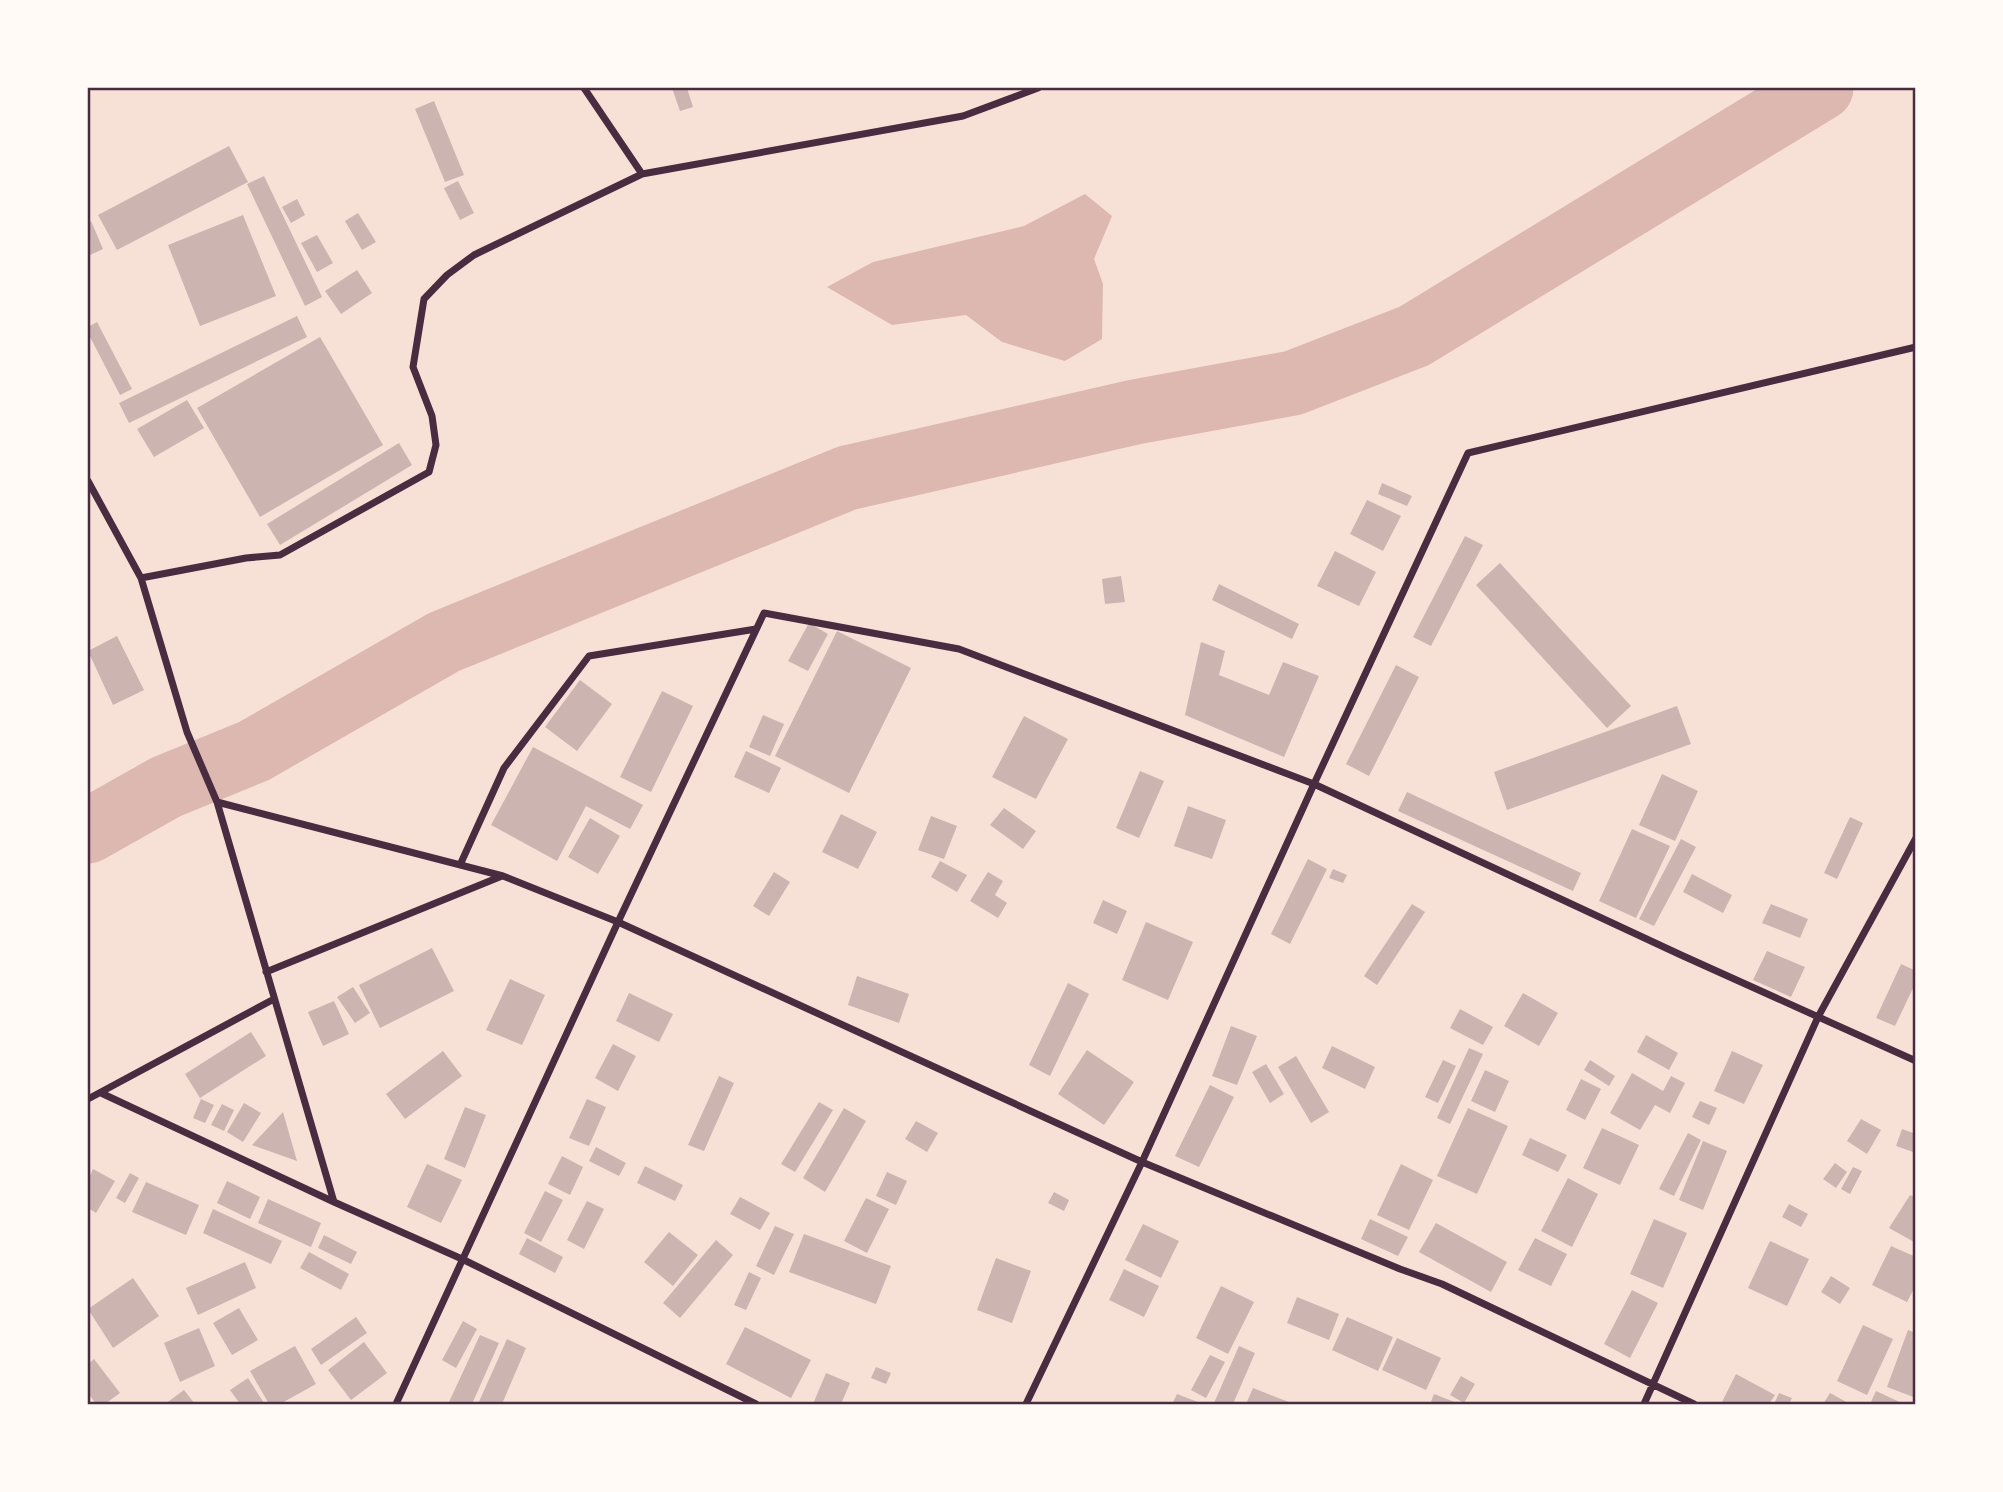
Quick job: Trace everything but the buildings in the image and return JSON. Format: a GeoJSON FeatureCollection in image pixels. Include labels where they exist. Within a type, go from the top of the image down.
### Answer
{"type":"FeatureCollection","features":[{"type":"Feature","properties":{"kind":"street"},"geometry":{"type":"LineString","coordinates":[[584,88],[642,174]]}},
{"type":"Feature","properties":{"kind":"street"},"geometry":{"type":"LineString","coordinates":[[142,578],[246,558],[280,555],[429,472],[436,445],[432,416],[413,367],[424,299],[447,275],[474,256],[642,174],[963,116],[1038,88]]}},
{"type":"Feature","properties":{"kind":"street"},"geometry":{"type":"LineString","coordinates":[[1026,1405],[1142,1163],[1468,453],[1916,347]]}},
{"type":"Feature","properties":{"kind":"street"},"geometry":{"type":"LineString","coordinates":[[88,481],[142,578],[187,732],[217,802],[334,1202]]}},
{"type":"Feature","properties":{"kind":"street"},"geometry":{"type":"LineString","coordinates":[[396,1405],[618,922],[764,613],[958,649],[1314,784],[1916,1060]]}},
{"type":"Feature","properties":{"kind":"street"},"geometry":{"type":"LineString","coordinates":[[460,865],[504,768],[589,656],[756,629]]}},
{"type":"Feature","properties":{"kind":"street"},"geometry":{"type":"LineString","coordinates":[[217,802],[503,876],[618,922],[1142,1163],[1442,1284],[1694,1405]]}},
{"type":"Feature","properties":{"kind":"street"},"geometry":{"type":"LineString","coordinates":[[1644,1405],[1818,1017],[1916,838]]}},
{"type":"Feature","properties":{"kind":"street"},"geometry":{"type":"LineString","coordinates":[[266,972],[503,876]]}},
{"type":"Feature","properties":{"kind":"street"},"geometry":{"type":"LineString","coordinates":[[88,1099],[274,999]]}},
{"type":"Feature","properties":{"kind":"street"},"geometry":{"type":"LineString","coordinates":[[101,1093],[462,1259],[756,1405]]}},
{"type":"Feature","properties":{"kind":"shaded area"},"geometry":{"type":"Polygon","coordinates":[[[1085,194],[1112,216],[1094,259],[1103,284],[1102,339],[1065,361],[1002,342],[966,315],[892,325],[827,287],[873,262],[1024,226],[1085,194]]]}},
{"type":"Feature","properties":{"kind":"waterway"},"geometry":{"type":"LineString","coordinates":[[88,831],[166,787],[254,751],[444,642],[847,478],[1135,412],[1293,383],[1414,336],[1821,88]]}}]}
